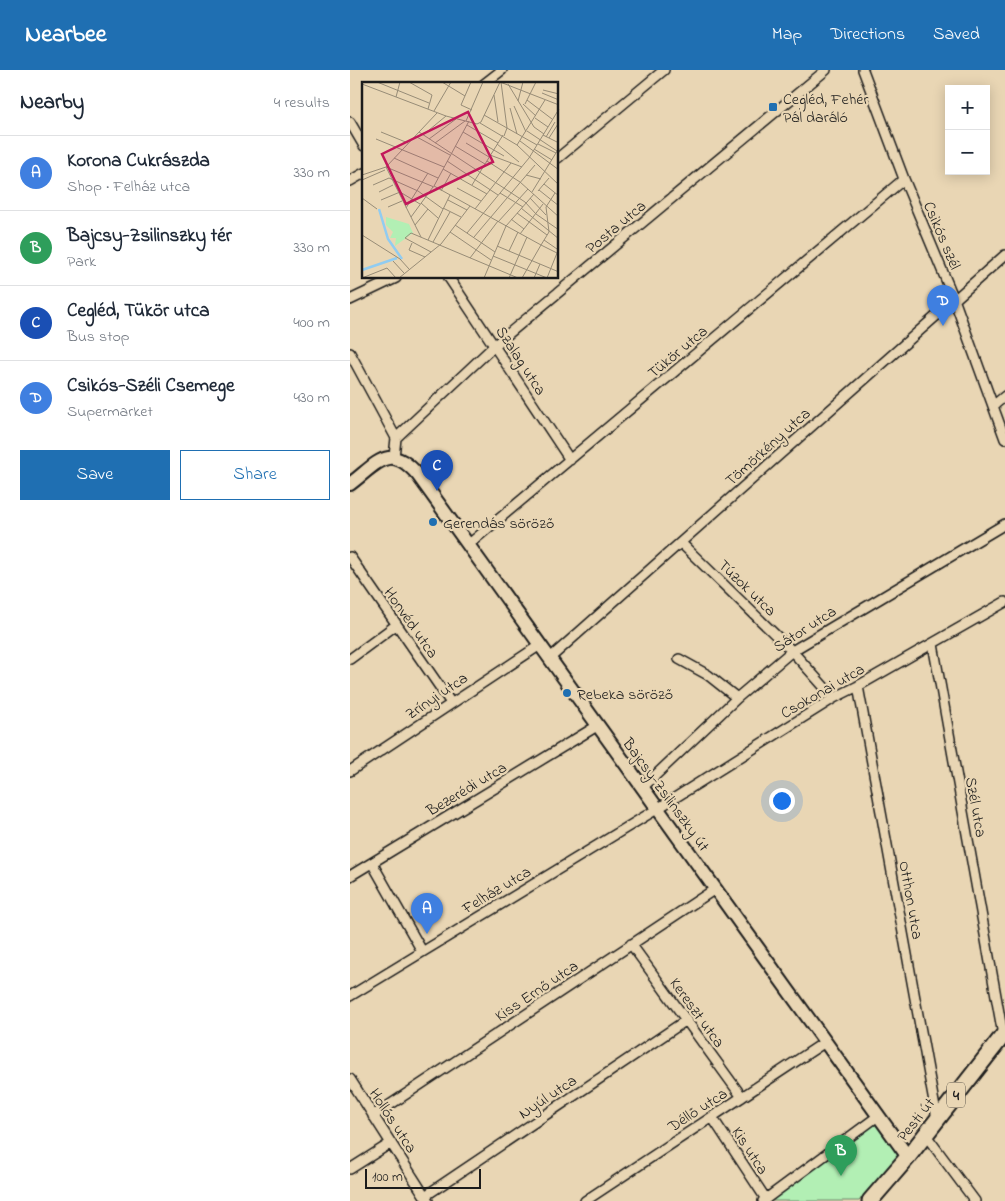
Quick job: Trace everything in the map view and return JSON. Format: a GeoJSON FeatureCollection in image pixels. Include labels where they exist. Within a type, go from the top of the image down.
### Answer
{"type":"FeatureCollection","features":[{"type":"Feature","properties":{"kind":"main road"},"geometry":{"type":"LineString","coordinates":[[350,484],[386,458],[394,457]]}},
{"type":"Feature","properties":{"kind":"main road","name":"Bajcsy-Zsilinszky út"},"geometry":{"type":"LineString","coordinates":[[394,457],[403,459],[418,475],[908,1157]]}},
{"type":"Feature","properties":{"kind":"main road","name":"Pesti út"},"geometry":{"type":"LineString","coordinates":[[870,1201],[908,1157],[1004,1034]]}},
{"type":"Feature","properties":{"kind":"street"},"geometry":{"type":"LineString","coordinates":[[487,82],[502,70]]}},
{"type":"Feature","properties":{"kind":"street"},"geometry":{"type":"LineString","coordinates":[[559,157],[664,70]]}},
{"type":"Feature","properties":{"kind":"street","name":"Posta utca"},"geometry":{"type":"LineString","coordinates":[[396,438],[495,345],[826,70]]}},
{"type":"Feature","properties":{"kind":"street","name":"Csikós szél"},"geometry":{"type":"LineString","coordinates":[[863,70],[904,179],[954,299],[1005,439]]}},
{"type":"Feature","properties":{"kind":"street"},"geometry":{"type":"LineString","coordinates":[[350,122],[362,143]]}},
{"type":"Feature","properties":{"kind":"street"},"geometry":{"type":"LineString","coordinates":[[350,181],[362,174]]}},
{"type":"Feature","properties":{"kind":"street","name":"Tükör utca"},"geometry":{"type":"LineString","coordinates":[[468,545],[904,179]]}},
{"type":"Feature","properties":{"kind":"street","name":"Tömörkény utca"},"geometry":{"type":"LineString","coordinates":[[550,659],[1005,255]]}},
{"type":"Feature","properties":{"kind":"street"},"geometry":{"type":"LineString","coordinates":[[350,300],[394,279]]}},
{"type":"Feature","properties":{"kind":"street","name":"Szalag utca"},"geometry":{"type":"LineString","coordinates":[[450,279],[570,460]]}},
{"type":"Feature","properties":{"kind":"street"},"geometry":{"type":"LineString","coordinates":[[350,353],[396,438],[394,457]]}},
{"type":"Feature","properties":{"kind":"street"},"geometry":{"type":"LineString","coordinates":[[993,406],[1005,396]]}},
{"type":"Feature","properties":{"kind":"street","name":"Sátor utca"},"geometry":{"type":"LineString","coordinates":[[642,788],[737,698],[792,651],[1005,524]]}},
{"type":"Feature","properties":{"kind":"street","name":"Túzok utca"},"geometry":{"type":"LineString","coordinates":[[681,543],[792,651],[834,698]]}},
{"type":"Feature","properties":{"kind":"street","name":"Honvéd utca"},"geometry":{"type":"LineString","coordinates":[[350,557],[451,703]]}},
{"type":"Feature","properties":{"kind":"street","name":"Csokonai utca"},"geometry":{"type":"LineString","coordinates":[[657,809],[834,698],[1005,602]]}},
{"type":"Feature","properties":{"kind":"street"},"geometry":{"type":"LineString","coordinates":[[350,660],[396,625]]}},
{"type":"Feature","properties":{"kind":"street","name":"Szél utca"},"geometry":{"type":"LineString","coordinates":[[933,644],[1004,1034]]}},
{"type":"Feature","properties":{"kind":"street","name":"Zrínyi utca"},"geometry":{"type":"LineString","coordinates":[[350,771],[540,645]]}},
{"type":"Feature","properties":{"kind":"street"},"geometry":{"type":"LineString","coordinates":[[679,659],[708,675],[737,698]]}},
{"type":"Feature","properties":{"kind":"street","name":"Otthon utca"},"geometry":{"type":"LineString","coordinates":[[858,686],[937,1119]]}},
{"type":"Feature","properties":{"kind":"street","name":"Bezerédi utca"},"geometry":{"type":"LineString","coordinates":[[350,876],[597,726]]}},
{"type":"Feature","properties":{"kind":"street","name":"Felház utca"},"geometry":{"type":"LineString","coordinates":[[350,996],[657,809]]}},
{"type":"Feature","properties":{"kind":"street"},"geometry":{"type":"LineString","coordinates":[[372,863],[422,951]]}},
{"type":"Feature","properties":{"kind":"street","name":"Kiss Ernő utca"},"geometry":{"type":"LineString","coordinates":[[373,1116],[715,889]]}},
{"type":"Feature","properties":{"kind":"street","name":"Kereszt utca"},"geometry":{"type":"LineString","coordinates":[[631,944],[685,1021],[742,1097]]}},
{"type":"Feature","properties":{"kind":"street","name":"Nyúl utca"},"geometry":{"type":"LineString","coordinates":[[427,1198],[685,1021]]}},
{"type":"Feature","properties":{"kind":"street","name":"Déllő utca"},"geometry":{"type":"LineString","coordinates":[[585,1201],[825,1042]]}},
{"type":"Feature","properties":{"kind":"street","name":"Hollós utca"},"geometry":{"type":"LineString","coordinates":[[350,1079],[427,1198]]}},
{"type":"Feature","properties":{"kind":"street"},"geometry":{"type":"LineString","coordinates":[[764,1200],[878,1116]]}},
{"type":"Feature","properties":{"kind":"street","name":"Kis utca"},"geometry":{"type":"LineString","coordinates":[[712,1117],[764,1200]]}},
{"type":"Feature","properties":{"kind":"street"},"geometry":{"type":"LineString","coordinates":[[926,1134],[975,1201]]}},
{"type":"Feature","properties":{"kind":"street"},"geometry":{"type":"LineString","coordinates":[[350,1169],[391,1143]]}},
{"type":"Feature","properties":{"kind":"green space"},"geometry":{"type":"Polygon","coordinates":[[[878,1116],[903,1150],[859,1201],[769,1201],[878,1116]]]}},
{"type":"Feature","properties":{"kind":"place","name":"Cegléd, Fehér Pál daráló"},"geometry":{"type":"Point","coordinates":[773,107]}},
{"type":"Feature","properties":{"kind":"place","name":"Csikós-Széli Csemege"},"geometry":{"type":"Point","coordinates":[943,326]}},
{"type":"Feature","properties":{"kind":"place","name":"Cegléd, Tükör utca"},"geometry":{"type":"Point","coordinates":[437,491]}},
{"type":"Feature","properties":{"kind":"place","name":"Gerendás söröző"},"geometry":{"type":"Point","coordinates":[433,522]}},
{"type":"Feature","properties":{"kind":"place","name":"Rebeka söröző"},"geometry":{"type":"Point","coordinates":[567,693]}},
{"type":"Feature","properties":{"kind":"place","name":"Korona Cukrászda"},"geometry":{"type":"Point","coordinates":[427,934]}},
{"type":"Feature","properties":{"kind":"place","name":"Bajcsy-Zsilinszky tér"},"geometry":{"type":"Point","coordinates":[841,1176]}}]}
